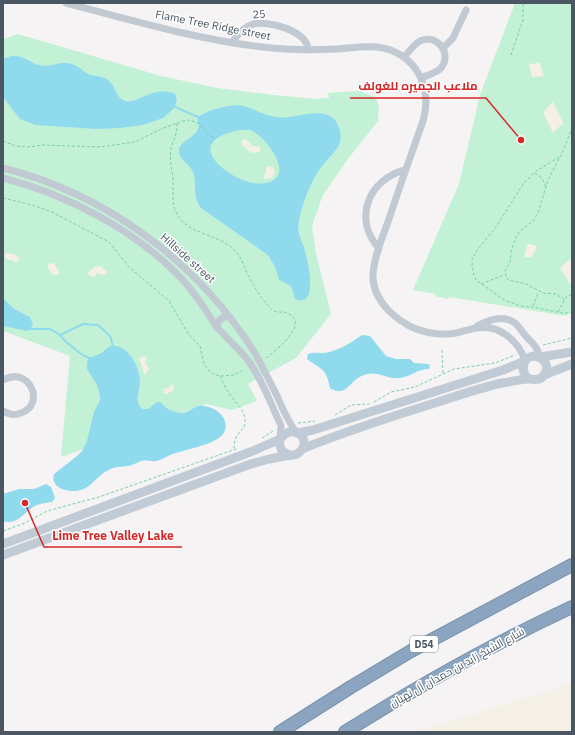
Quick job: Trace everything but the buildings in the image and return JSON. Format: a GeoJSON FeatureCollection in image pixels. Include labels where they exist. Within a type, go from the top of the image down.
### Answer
{"type":"FeatureCollection","features":[{"type":"Feature","properties":{"kind":"highway","name":"D54"},"geometry":{"type":"LineString","coordinates":[[280,732],[411,651],[572,565]]}},
{"type":"Feature","properties":{"kind":"highway","name":"شارع الشيخ زايد بن حمدان آل نهيان"},"geometry":{"type":"LineString","coordinates":[[345,732],[453,668],[572,607]]}},
{"type":"Feature","properties":{"kind":"street","name":"Flame Tree Ridge street"},"geometry":{"type":"LineString","coordinates":[[66,3],[232,42],[274,48],[308,50],[373,47],[394,52],[404,57],[414,67],[421,78],[426,92],[426,107],[423,121],[379,248],[373,274],[375,288],[381,301],[394,316],[412,327],[430,333],[449,334],[474,328],[484,327],[495,329],[509,337],[521,349],[525,361]]}},
{"type":"Feature","properties":{"kind":"street"},"geometry":{"type":"LineString","coordinates":[[443,48],[453,38],[466,10]]}},
{"type":"Feature","properties":{"kind":"street","name":"25"},"geometry":{"type":"LineString","coordinates":[[232,42],[240,32],[249,26],[265,23],[283,28],[301,36],[307,42],[308,50]]}},
{"type":"Feature","properties":{"kind":"street"},"geometry":{"type":"LineString","coordinates":[[404,57],[416,43],[426,39],[436,41],[443,48],[445,58],[442,67],[421,78]]}},
{"type":"Feature","properties":{"kind":"street","name":"Hillside street"},"geometry":{"type":"LineString","coordinates":[[3,168],[38,178],[102,208],[131,225],[177,261],[205,288],[230,317],[257,357],[287,417],[297,433]]}},
{"type":"Feature","properties":{"kind":"street"},"geometry":{"type":"LineString","coordinates":[[379,248],[371,238],[367,227],[366,218],[368,203],[379,184],[391,175],[405,170]]}},
{"type":"Feature","properties":{"kind":"street","name":"Hillside street"},"geometry":{"type":"LineString","coordinates":[[3,178],[67,200],[104,219],[138,242],[179,276],[196,296],[217,328],[246,358],[259,377],[279,421],[280,439]]}},
{"type":"Feature","properties":{"kind":"street"},"geometry":{"type":"LineString","coordinates":[[217,328],[220,318],[230,317]]}},
{"type":"Feature","properties":{"kind":"street","name":"Flame Tree Ridge street"},"geometry":{"type":"LineString","coordinates":[[474,328],[494,318],[510,320],[517,325]]}},
{"type":"Feature","properties":{"kind":"street"},"geometry":{"type":"LineString","coordinates":[[509,337],[510,329],[517,325],[528,339],[537,346],[540,357],[546,364],[547,368],[544,375]]}},
{"type":"Feature","properties":{"kind":"street"},"geometry":{"type":"LineString","coordinates":[[3,544],[253,451],[280,439],[286,433],[297,433],[325,426],[488,374],[525,361],[530,357],[572,352]]}},
{"type":"Feature","properties":{"kind":"street"},"geometry":{"type":"LineString","coordinates":[[525,361],[523,370],[524,374],[530,379]]}},
{"type":"Feature","properties":{"kind":"street"},"geometry":{"type":"LineString","coordinates":[[3,555],[219,475],[258,462],[297,454],[302,449],[345,432],[417,408],[496,385],[530,379],[538,380],[544,375],[572,364]]}},
{"type":"Feature","properties":{"kind":"street"},"geometry":{"type":"LineString","coordinates":[[3,380],[11,376],[24,379],[30,385],[34,393],[32,402],[24,412],[11,414],[3,411]]}},
{"type":"Feature","properties":{"kind":"street"},"geometry":{"type":"LineString","coordinates":[[297,433],[302,438],[304,445],[302,449]]}},
{"type":"Feature","properties":{"kind":"street"},"geometry":{"type":"LineString","coordinates":[[280,439],[280,447],[285,454],[289,455]]}},
{"type":"Feature","properties":{"kind":"path"},"geometry":{"type":"LineString","coordinates":[[511,55],[523,20],[523,3]]}},
{"type":"Feature","properties":{"kind":"path"},"geometry":{"type":"LineString","coordinates":[[3,141],[16,146],[27,147],[44,145],[99,147],[135,142],[157,130],[186,120],[201,125],[210,136],[215,139]]}},
{"type":"Feature","properties":{"kind":"path"},"geometry":{"type":"LineString","coordinates":[[177,123],[177,131],[171,149],[170,160],[173,182],[173,202],[178,216],[189,227],[230,246],[242,258],[249,278],[267,305],[274,311],[291,315],[295,320],[293,332],[278,348],[264,359]]}},
{"type":"Feature","properties":{"kind":"path"},"geometry":{"type":"LineString","coordinates":[[564,300],[556,294],[538,292],[529,285],[509,280],[505,275],[505,271],[510,262],[511,251],[517,235],[536,217],[551,172],[572,128]]}},
{"type":"Feature","properties":{"kind":"path"},"geometry":{"type":"LineString","coordinates":[[559,157],[535,172],[523,184],[504,216],[474,254],[472,259],[472,270],[476,280],[480,284],[509,302],[521,306],[566,314],[572,313]]}},
{"type":"Feature","properties":{"kind":"path"},"geometry":{"type":"LineString","coordinates":[[535,172],[542,178],[546,188]]}},
{"type":"Feature","properties":{"kind":"path"},"geometry":{"type":"LineString","coordinates":[[3,198],[20,201],[48,211],[109,242],[129,267],[169,301],[189,335],[200,346],[206,368],[209,371],[220,376],[233,375],[242,371]]}},
{"type":"Feature","properties":{"kind":"path"},"geometry":{"type":"LineString","coordinates":[[480,284],[505,275]]}},
{"type":"Feature","properties":{"kind":"path"},"geometry":{"type":"LineString","coordinates":[[532,307],[538,292]]}},
{"type":"Feature","properties":{"kind":"path"},"geometry":{"type":"LineString","coordinates":[[558,312],[566,297],[572,294]]}},
{"type":"Feature","properties":{"kind":"path"},"geometry":{"type":"LineString","coordinates":[[442,350],[443,374]]}},
{"type":"Feature","properties":{"kind":"path"},"geometry":{"type":"LineString","coordinates":[[220,376],[228,392],[238,403],[245,418],[245,425],[235,439],[234,449]]}},
{"type":"Feature","properties":{"kind":"green space"},"geometry":{"type":"Polygon","coordinates":[[[515,3],[572,3],[572,311],[566,316],[449,297],[448,299],[435,296],[436,294],[413,290],[459,184],[480,95],[515,3]]]}},
{"type":"Feature","properties":{"kind":"green space"},"geometry":{"type":"Polygon","coordinates":[[[18,34],[161,76],[217,88],[316,99],[329,98],[328,93],[360,91],[375,97],[379,106],[378,121],[347,160],[322,197],[312,226],[316,254],[331,314],[296,358],[248,384],[257,401],[232,410],[206,404],[61,457],[70,356],[3,331],[3,39],[18,34]]]}},
{"type":"Feature","properties":{"kind":"sand"},"geometry":{"type":"Polygon","coordinates":[[[540,63],[544,76],[532,77],[529,64],[540,63]]]}},
{"type":"Feature","properties":{"kind":"sand"},"geometry":{"type":"Polygon","coordinates":[[[553,102],[563,123],[553,133],[543,112],[553,102]]]}},
{"type":"Feature","properties":{"kind":"sand"},"geometry":{"type":"Polygon","coordinates":[[[244,139],[253,146],[259,146],[261,151],[254,153],[249,151],[241,144],[244,139]]]}},
{"type":"Feature","properties":{"kind":"sand"},"geometry":{"type":"Polygon","coordinates":[[[268,166],[273,167],[275,173],[271,178],[264,179],[263,177],[268,166]]]}},
{"type":"Feature","properties":{"kind":"sand"},"geometry":{"type":"Polygon","coordinates":[[[528,244],[537,246],[532,257],[524,257],[528,244]]]}},
{"type":"Feature","properties":{"kind":"sand"},"geometry":{"type":"Polygon","coordinates":[[[7,253],[14,254],[19,257],[18,261],[16,263],[12,260],[8,260],[4,256],[7,253]]]}},
{"type":"Feature","properties":{"kind":"sand"},"geometry":{"type":"Polygon","coordinates":[[[572,257],[572,282],[570,284],[560,268],[572,257]]]}},
{"type":"Feature","properties":{"kind":"sand"},"geometry":{"type":"Polygon","coordinates":[[[50,263],[55,264],[59,274],[54,275],[51,273],[47,266],[50,263]]]}},
{"type":"Feature","properties":{"kind":"sand"},"geometry":{"type":"Polygon","coordinates":[[[96,266],[102,267],[107,271],[107,273],[103,275],[97,273],[96,276],[93,277],[88,274],[88,272],[96,266]]]}},
{"type":"Feature","properties":{"kind":"sand"},"geometry":{"type":"Polygon","coordinates":[[[144,356],[147,358],[145,363],[149,369],[145,375],[139,358],[144,356]]]}},
{"type":"Feature","properties":{"kind":"sand"},"geometry":{"type":"Polygon","coordinates":[[[172,384],[174,387],[173,390],[167,394],[164,394],[163,389],[169,388],[172,384]]]}},
{"type":"Feature","properties":{"kind":"sand"},"geometry":{"type":"Polygon","coordinates":[[[572,684],[572,732],[415,732],[572,684]]]}},
{"type":"Feature","properties":{"kind":"water"},"geometry":{"type":"Polygon","coordinates":[[[11,56],[23,58],[42,66],[63,63],[73,64],[91,75],[102,77],[111,82],[119,97],[125,101],[135,100],[160,91],[175,94],[177,99],[175,107],[163,118],[143,125],[120,128],[96,129],[36,125],[20,119],[3,97],[3,59],[11,56]]]}},
{"type":"Feature","properties":{"kind":"water"},"geometry":{"type":"Polygon","coordinates":[[[238,105],[276,117],[290,117],[316,113],[323,114],[333,118],[338,125],[341,138],[339,145],[316,174],[299,219],[299,234],[306,257],[310,283],[310,291],[307,297],[302,300],[295,299],[291,286],[279,280],[275,267],[268,255],[201,208],[195,194],[193,172],[179,153],[180,146],[194,135],[198,129],[198,117],[222,107],[238,105]],[[242,130],[224,134],[213,142],[211,145],[211,152],[215,160],[233,175],[245,181],[267,183],[276,178],[279,173],[279,166],[273,152],[257,134],[252,131],[242,130]]]}},
{"type":"Feature","properties":{"kind":"water"},"geometry":{"type":"Polygon","coordinates":[[[3,298],[14,309],[30,317],[33,325],[31,329],[27,331],[3,326],[3,298]]]}},
{"type":"Feature","properties":{"kind":"water"},"geometry":{"type":"Polygon","coordinates":[[[362,335],[370,336],[386,356],[396,359],[410,359],[414,363],[428,364],[430,366],[429,369],[421,370],[400,378],[375,374],[364,375],[342,391],[330,388],[325,373],[307,359],[308,354],[324,353],[335,350],[362,335]]]}},
{"type":"Feature","properties":{"kind":"water"},"geometry":{"type":"Polygon","coordinates":[[[110,346],[116,346],[127,351],[135,362],[140,380],[138,402],[142,409],[148,409],[158,402],[162,403],[168,409],[180,413],[184,413],[199,406],[210,407],[223,418],[225,428],[220,438],[207,444],[158,460],[143,460],[129,466],[112,468],[88,487],[77,491],[64,490],[55,484],[54,474],[82,451],[87,441],[94,412],[100,400],[97,385],[87,369],[87,362],[89,358],[102,353],[110,346]]]}},
{"type":"Feature","properties":{"kind":"water"},"geometry":{"type":"Polygon","coordinates":[[[46,484],[51,487],[55,498],[52,502],[42,503],[33,507],[20,518],[12,522],[3,521],[3,494],[19,489],[34,489],[46,484]]]}},
{"type":"Feature","properties":{"kind":"waterway"},"geometry":{"type":"LineString","coordinates":[[175,107],[198,117]]}},
{"type":"Feature","properties":{"kind":"waterway"},"geometry":{"type":"LineString","coordinates":[[31,329],[50,329],[60,335],[83,324],[98,325],[110,336],[113,346]]}},
{"type":"Feature","properties":{"kind":"waterway"},"geometry":{"type":"LineString","coordinates":[[60,335],[78,352],[89,358]]}},
{"type":"Feature","properties":{"kind":"place","name":"ملاعب الجميره للغولف"},"geometry":{"type":"Point","coordinates":[521,140]}},
{"type":"Feature","properties":{"kind":"place","name":"Lime Tree Valley Lake"},"geometry":{"type":"Point","coordinates":[25,503]}}]}
